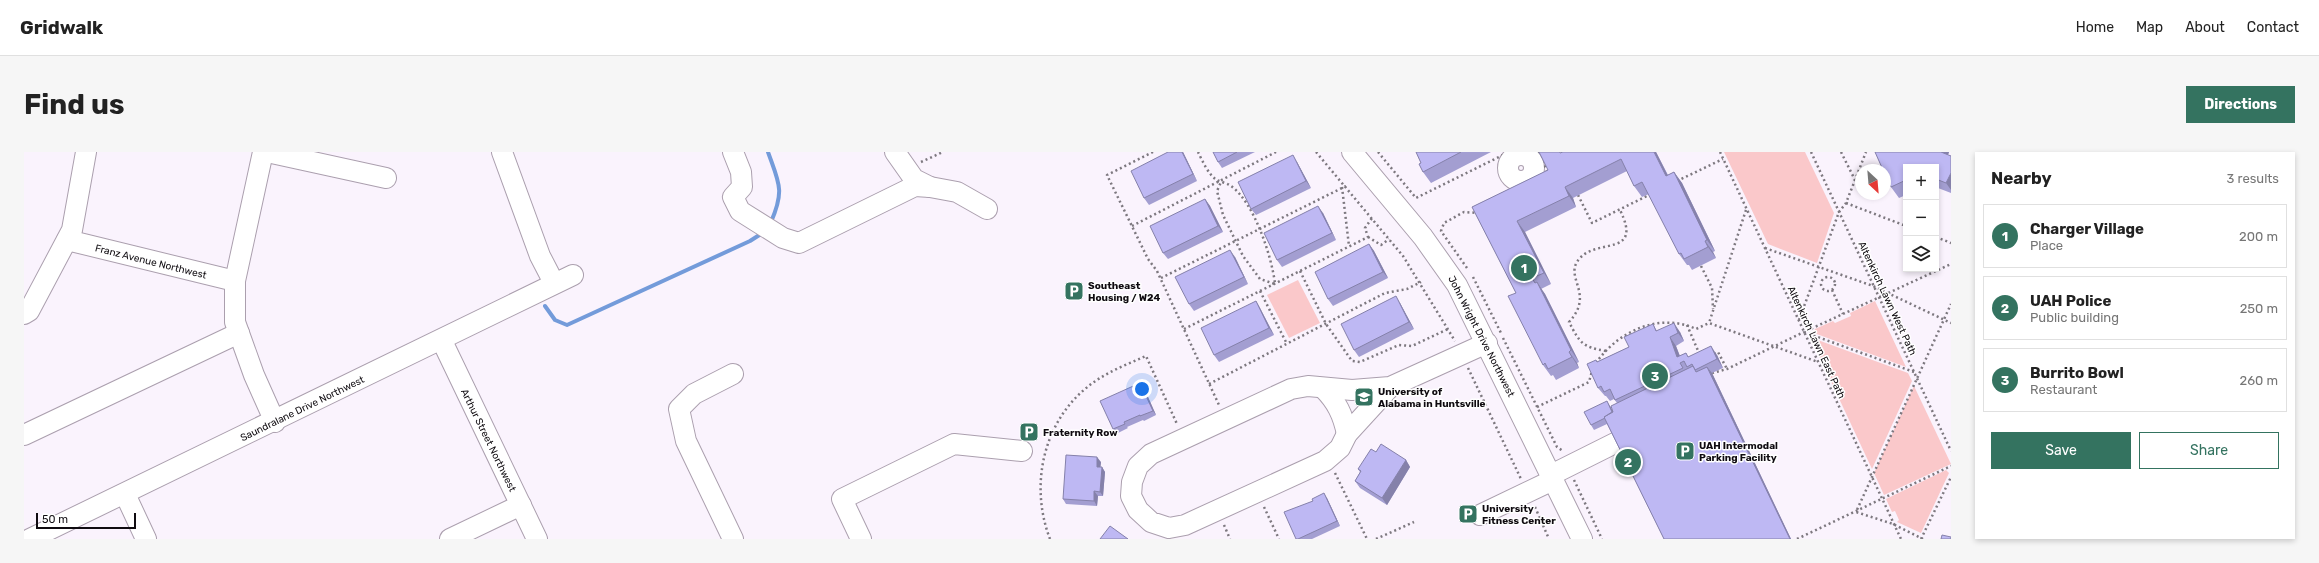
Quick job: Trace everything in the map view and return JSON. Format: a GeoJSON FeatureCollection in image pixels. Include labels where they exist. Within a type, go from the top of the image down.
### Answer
{"type":"FeatureCollection","features":[{"type":"Feature","properties":{"kind":"street"},"geometry":{"type":"LineString","coordinates":[[24,314],[29,311],[72,230],[86,152]]}},
{"type":"Feature","properties":{"kind":"street"},"geometry":{"type":"LineString","coordinates":[[263,152],[235,281],[235,322],[254,375],[274,422]]}},
{"type":"Feature","properties":{"kind":"street"},"geometry":{"type":"LineString","coordinates":[[267,152],[386,178]]}},
{"type":"Feature","properties":{"kind":"street"},"geometry":{"type":"LineString","coordinates":[[502,152],[540,256],[554,284]]}},
{"type":"Feature","properties":{"kind":"street"},"geometry":{"type":"LineString","coordinates":[[733,152],[741,172],[742,187],[734,198],[740,211],[783,238],[799,243],[915,186],[957,192],[987,209]]}},
{"type":"Feature","properties":{"kind":"street"},"geometry":{"type":"LineString","coordinates":[[895,152],[914,179],[930,187]]}},
{"type":"Feature","properties":{"kind":"street","name":"John Wright Drive Northwest"},"geometry":{"type":"LineString","coordinates":[[1352,152],[1441,261],[1457,285],[1487,343],[1559,469],[1582,539]]}},
{"type":"Feature","properties":{"kind":"street","name":"Franz Avenue Northwest"},"geometry":{"type":"LineString","coordinates":[[67,240],[235,281]]}},
{"type":"Feature","properties":{"kind":"street","name":"Saundralane Drive Northwest"},"geometry":{"type":"LineString","coordinates":[[30,539],[442,341],[574,275]]}},
{"type":"Feature","properties":{"kind":"street"},"geometry":{"type":"LineString","coordinates":[[24,435],[239,333]]}},
{"type":"Feature","properties":{"kind":"street","name":"Arthur Street Northwest"},"geometry":{"type":"LineString","coordinates":[[442,341],[537,539]]}},
{"type":"Feature","properties":{"kind":"street"},"geometry":{"type":"LineString","coordinates":[[1390,387],[1347,434],[1340,448],[1325,461],[1185,525],[1168,528],[1151,522],[1138,510],[1131,496],[1132,482],[1138,466],[1151,454],[1291,389],[1308,386],[1352,390],[1390,387],[1461,362],[1487,343]]}},
{"type":"Feature","properties":{"kind":"street"},"geometry":{"type":"LineString","coordinates":[[733,374],[694,394],[679,409],[686,441],[733,539]]}},
{"type":"Feature","properties":{"kind":"street"},"geometry":{"type":"LineString","coordinates":[[1323,388],[1334,399],[1344,418],[1347,434]]}},
{"type":"Feature","properties":{"kind":"street"},"geometry":{"type":"LineString","coordinates":[[1480,515],[1528,492],[1559,469],[1592,455],[1617,442]]}},
{"type":"Feature","properties":{"kind":"street"},"geometry":{"type":"LineString","coordinates":[[861,539],[842,499],[954,444],[1022,451]]}},
{"type":"Feature","properties":{"kind":"street"},"geometry":{"type":"LineString","coordinates":[[125,494],[146,539]]}},
{"type":"Feature","properties":{"kind":"street"},"geometry":{"type":"LineString","coordinates":[[450,539],[521,505]]}},
{"type":"Feature","properties":{"kind":"path"},"geometry":{"type":"LineString","coordinates":[[906,169],[943,152]]}},
{"type":"Feature","properties":{"kind":"path"},"geometry":{"type":"LineString","coordinates":[[1153,152],[1106,175],[1148,259],[1161,278],[1220,408],[1214,410]]}},
{"type":"Feature","properties":{"kind":"path"},"geometry":{"type":"LineString","coordinates":[[1198,152],[1215,180],[1232,186],[1247,205],[1259,229],[1273,265],[1275,284]]}},
{"type":"Feature","properties":{"kind":"path"},"geometry":{"type":"LineString","coordinates":[[1132,226],[1221,182],[1276,152]]}},
{"type":"Feature","properties":{"kind":"path"},"geometry":{"type":"LineString","coordinates":[[1316,152],[1389,239],[1421,282],[1448,329],[1461,362],[1467,366],[1549,539]]}},
{"type":"Feature","properties":{"kind":"path"},"geometry":{"type":"LineString","coordinates":[[1378,152],[1416,198],[1513,154]]}},
{"type":"Feature","properties":{"kind":"path"},"geometry":{"type":"LineString","coordinates":[[1538,152],[1550,178]]}},
{"type":"Feature","properties":{"kind":"path","name":"Altenkirch Lawn East Path"},"geometry":{"type":"LineString","coordinates":[[1720,152],[1900,539]]}},
{"type":"Feature","properties":{"kind":"path","name":"Altenkirch Lawn West Path"},"geometry":{"type":"LineString","coordinates":[[1811,152],[1951,450]]}},
{"type":"Feature","properties":{"kind":"path"},"geometry":{"type":"LineString","coordinates":[[1798,320],[1839,212],[1846,204],[1855,180],[1841,152]]}},
{"type":"Feature","properties":{"kind":"path"},"geometry":{"type":"LineString","coordinates":[[1861,164],[1866,152]]}},
{"type":"Feature","properties":{"kind":"path"},"geometry":{"type":"LineString","coordinates":[[1541,157],[1546,155]]}},
{"type":"Feature","properties":{"kind":"path"},"geometry":{"type":"LineString","coordinates":[[1675,182],[1723,158]]}},
{"type":"Feature","properties":{"kind":"path"},"geometry":{"type":"LineString","coordinates":[[1221,182],[1217,191],[1222,209],[1243,256],[1260,279],[1275,284]]}},
{"type":"Feature","properties":{"kind":"path"},"geometry":{"type":"LineString","coordinates":[[1161,278],[1346,186]]}},
{"type":"Feature","properties":{"kind":"path"},"geometry":{"type":"LineString","coordinates":[[1342,187],[1349,246]]}},
{"type":"Feature","properties":{"kind":"path"},"geometry":{"type":"LineString","coordinates":[[1578,195],[1592,223],[1654,193]]}},
{"type":"Feature","properties":{"kind":"path"},"geometry":{"type":"LineString","coordinates":[[1846,204],[1903,225]]}},
{"type":"Feature","properties":{"kind":"path"},"geometry":{"type":"LineString","coordinates":[[1468,269],[1441,231],[1444,223],[1464,212],[1477,214],[1483,210]]}},
{"type":"Feature","properties":{"kind":"path"},"geometry":{"type":"LineString","coordinates":[[1606,350],[1589,348],[1582,344],[1569,322],[1577,313],[1580,306],[1580,292],[1574,276],[1577,263],[1586,252],[1596,248],[1611,247],[1623,238],[1626,230],[1626,222],[1620,210]]}},
{"type":"Feature","properties":{"kind":"path"},"geometry":{"type":"LineString","coordinates":[[1709,323],[1746,210]]}},
{"type":"Feature","properties":{"kind":"path"},"geometry":{"type":"LineString","coordinates":[[1372,218],[1365,228],[1368,237],[1381,245],[1389,239]]}},
{"type":"Feature","properties":{"kind":"path"},"geometry":{"type":"LineString","coordinates":[[1184,329],[1368,237]]}},
{"type":"Feature","properties":{"kind":"path"},"geometry":{"type":"LineString","coordinates":[[1939,238],[1951,243]]}},
{"type":"Feature","properties":{"kind":"path"},"geometry":{"type":"LineString","coordinates":[[1764,248],[1873,286],[1886,294],[1951,323]]}},
{"type":"Feature","properties":{"kind":"path"},"geometry":{"type":"LineString","coordinates":[[1712,373],[1727,369],[1776,347],[1804,332],[1951,264]]}},
{"type":"Feature","properties":{"kind":"path"},"geometry":{"type":"LineString","coordinates":[[1700,266],[1712,288],[1713,310]]}},
{"type":"Feature","properties":{"kind":"path"},"geometry":{"type":"LineString","coordinates":[[1300,271],[1326,324],[1352,361],[1360,362],[1399,346],[1412,346],[1448,329]]}},
{"type":"Feature","properties":{"kind":"path"},"geometry":{"type":"LineString","coordinates":[[1472,275],[1557,448],[1559,469],[1602,539]]}},
{"type":"Feature","properties":{"kind":"path"},"geometry":{"type":"LineString","coordinates":[[1825,277],[1832,277],[1835,280],[1835,287],[1832,290],[1827,291],[1823,288],[1821,284],[1825,277]]}},
{"type":"Feature","properties":{"kind":"path"},"geometry":{"type":"LineString","coordinates":[[1209,384],[1385,293],[1406,289],[1421,282]]}},
{"type":"Feature","properties":{"kind":"path"},"geometry":{"type":"LineString","coordinates":[[1832,290],[1843,314]]}},
{"type":"Feature","properties":{"kind":"path"},"geometry":{"type":"LineString","coordinates":[[1260,291],[1287,344]]}},
{"type":"Feature","properties":{"kind":"path"},"geometry":{"type":"LineString","coordinates":[[1856,512],[1951,304]]}},
{"type":"Feature","properties":{"kind":"path"},"geometry":{"type":"LineString","coordinates":[[1537,407],[1589,382],[1593,368],[1606,350],[1631,332],[1649,324],[1666,321],[1686,324],[1696,329],[1709,323],[1818,362]]}},
{"type":"Feature","properties":{"kind":"path"},"geometry":{"type":"LineString","coordinates":[[1686,324],[1702,359]]}},
{"type":"Feature","properties":{"kind":"path"},"geometry":{"type":"LineString","coordinates":[[1804,332],[1914,372]]}},
{"type":"Feature","properties":{"kind":"path"},"geometry":{"type":"LineString","coordinates":[[1707,357],[1718,352],[1727,369]]}},
{"type":"Feature","properties":{"kind":"path"},"geometry":{"type":"LineString","coordinates":[[1050,539],[1040,503],[1040,471],[1050,438],[1059,418],[1078,395],[1097,380],[1146,356],[1179,427]]}},
{"type":"Feature","properties":{"kind":"path"},"geometry":{"type":"LineString","coordinates":[[1557,448],[1559,469]]}},
{"type":"Feature","properties":{"kind":"path"},"geometry":{"type":"LineString","coordinates":[[1797,539],[1951,466]]}},
{"type":"Feature","properties":{"kind":"path"},"geometry":{"type":"LineString","coordinates":[[1328,474],[1338,468]]}},
{"type":"Feature","properties":{"kind":"path"},"geometry":{"type":"LineString","coordinates":[[1334,471],[1367,539]]}},
{"type":"Feature","properties":{"kind":"path"},"geometry":{"type":"LineString","coordinates":[[1856,512],[1893,524],[1922,539],[1951,476]]}},
{"type":"Feature","properties":{"kind":"path"},"geometry":{"type":"LineString","coordinates":[[1263,504],[1279,539]]}},
{"type":"Feature","properties":{"kind":"path"},"geometry":{"type":"LineString","coordinates":[[1376,539],[1414,522]]}},
{"type":"Feature","properties":{"kind":"shaded area"},"geometry":{"type":"Polygon","coordinates":[[[1724,152],[1805,152],[1834,213],[1817,263],[1768,244],[1724,152]]]}},
{"type":"Feature","properties":{"kind":"shaded area"},"geometry":{"type":"Polygon","coordinates":[[[1298,280],[1320,323],[1289,338],[1267,295],[1298,280]]]}},
{"type":"Feature","properties":{"kind":"shaded area"},"geometry":{"type":"Polygon","coordinates":[[[1875,301],[1906,367],[1814,333],[1815,329],[1833,321],[1835,323],[1851,316],[1850,313],[1875,301]]]}},
{"type":"Feature","properties":{"kind":"shaded area"},"geometry":{"type":"Polygon","coordinates":[[[1815,339],[1908,373],[1912,381],[1872,469],[1813,343],[1815,339]]]}},
{"type":"Feature","properties":{"kind":"shaded area"},"geometry":{"type":"Polygon","coordinates":[[[1914,386],[1951,464],[1884,495],[1874,473],[1914,386]]]}},
{"type":"Feature","properties":{"kind":"shaded area"},"geometry":{"type":"Polygon","coordinates":[[[1946,470],[1949,473],[1921,533],[1897,522],[1899,520],[1895,511],[1892,512],[1886,499],[1946,470]]]}},
{"type":"Feature","properties":{"kind":"building"},"geometry":{"type":"Polygon","coordinates":[[[1168,152],[1182,152],[1193,174],[1144,198],[1131,171],[1168,152]]]}},
{"type":"Feature","properties":{"kind":"building"},"geometry":{"type":"Polygon","coordinates":[[[1213,152],[1237,152],[1218,162],[1213,152]]]}},
{"type":"Feature","properties":{"kind":"building"},"geometry":{"type":"Polygon","coordinates":[[[1416,152],[1461,152],[1423,172],[1416,152]]]}},
{"type":"Feature","properties":{"kind":"building"},"geometry":{"type":"Polygon","coordinates":[[[1539,152],[1654,152],[1666,176],[1674,172],[1707,240],[1705,241],[1708,247],[1684,259],[1681,253],[1679,254],[1642,182],[1634,186],[1621,159],[1565,187],[1569,196],[1517,221],[1544,273],[1532,278],[1535,283],[1537,282],[1571,350],[1569,352],[1572,357],[1548,369],[1545,363],[1543,365],[1508,296],[1516,293],[1472,207],[1548,170],[1539,152]]]}},
{"type":"Feature","properties":{"kind":"building"},"geometry":{"type":"Polygon","coordinates":[[[1875,152],[1941,152],[1951,156],[1951,173],[1946,183],[1939,180],[1939,164],[1903,164],[1903,181],[1891,187],[1891,164],[1880,164],[1875,152]]]}},
{"type":"Feature","properties":{"kind":"building"},"geometry":{"type":"Polygon","coordinates":[[[1293,155],[1306,181],[1251,209],[1238,182],[1293,155]]]}},
{"type":"Feature","properties":{"kind":"building"},"geometry":{"type":"Polygon","coordinates":[[[1205,199],[1218,226],[1163,253],[1150,226],[1205,199]]]}},
{"type":"Feature","properties":{"kind":"building"},"geometry":{"type":"Polygon","coordinates":[[[1318,206],[1332,233],[1277,260],[1264,233],[1318,206]]]}},
{"type":"Feature","properties":{"kind":"building"},"geometry":{"type":"Polygon","coordinates":[[[1369,244],[1383,272],[1328,299],[1315,272],[1369,244]]]}},
{"type":"Feature","properties":{"kind":"building"},"geometry":{"type":"Polygon","coordinates":[[[1230,250],[1244,277],[1189,304],[1175,277],[1230,250]]]}},
{"type":"Feature","properties":{"kind":"building"},"geometry":{"type":"Polygon","coordinates":[[[1396,296],[1409,322],[1354,350],[1341,324],[1396,296]]]}},
{"type":"Feature","properties":{"kind":"building"},"geometry":{"type":"Polygon","coordinates":[[[1256,301],[1269,328],[1214,355],[1201,328],[1256,301]]]}},
{"type":"Feature","properties":{"kind":"building"},"geometry":{"type":"Polygon","coordinates":[[[1674,323],[1678,333],[1670,337],[1677,357],[1686,353],[1688,357],[1711,346],[1717,359],[1695,370],[1692,364],[1687,367],[1684,361],[1680,363],[1683,368],[1615,400],[1610,389],[1604,392],[1601,386],[1598,388],[1587,364],[1596,360],[1597,362],[1629,347],[1624,337],[1653,324],[1656,331],[1674,323]]]}},
{"type":"Feature","properties":{"kind":"building","name":"UAH Intermodal Parking Facility"},"geometry":{"type":"Polygon","coordinates":[[[1693,366],[1696,372],[1707,367],[1790,539],[1664,539],[1604,417],[1613,412],[1611,406],[1693,366]]]}},
{"type":"Feature","properties":{"kind":"building"},"geometry":{"type":"Polygon","coordinates":[[[1140,383],[1153,411],[1124,422],[1125,424],[1113,429],[1100,401],[1140,383]]]}},
{"type":"Feature","properties":{"kind":"building"},"geometry":{"type":"Polygon","coordinates":[[[1607,401],[1612,412],[1604,417],[1605,418],[1591,425],[1584,412],[1607,401]]]}},
{"type":"Feature","properties":{"kind":"building"},"geometry":{"type":"Polygon","coordinates":[[[1381,444],[1406,460],[1382,498],[1355,481],[1361,471],[1358,469],[1371,449],[1376,452],[1381,444]]]}},
{"type":"Feature","properties":{"kind":"building"},"geometry":{"type":"Polygon","coordinates":[[[1066,455],[1097,457],[1097,467],[1102,467],[1100,492],[1094,491],[1094,501],[1063,499],[1066,455]]]}},
{"type":"Feature","properties":{"kind":"building"},"geometry":{"type":"Polygon","coordinates":[[[1324,493],[1337,521],[1296,539],[1284,512],[1313,501],[1312,499],[1324,493]]]}},
{"type":"Feature","properties":{"kind":"building"},"geometry":{"type":"Polygon","coordinates":[[[1110,526],[1128,539],[1100,539],[1110,526]]]}},
{"type":"Feature","properties":{"kind":"building"},"geometry":{"type":"Polygon","coordinates":[[[1942,535],[1951,537],[1951,539],[1941,539],[1942,535]]]}},
{"type":"Feature","properties":{"kind":"waterway"},"geometry":{"type":"LineString","coordinates":[[768,152],[779,187],[778,202],[771,222]]}},
{"type":"Feature","properties":{"kind":"waterway"},"geometry":{"type":"LineString","coordinates":[[545,306],[555,320],[567,325],[750,241],[764,232]]}},
{"type":"Feature","properties":{"kind":"place","name":"Charger Village"},"geometry":{"type":"Point","coordinates":[1524,268]}},
{"type":"Feature","properties":{"kind":"place","name":"Southeast Housing / W24"},"geometry":{"type":"Point","coordinates":[1074,291]}},
{"type":"Feature","properties":{"kind":"place","name":"Burrito Bowl"},"geometry":{"type":"Point","coordinates":[1655,376]}},
{"type":"Feature","properties":{"kind":"place","name":"University of Alabama in Huntsville"},"geometry":{"type":"Point","coordinates":[1364,397]}},
{"type":"Feature","properties":{"kind":"place","name":"Fraternity Row"},"geometry":{"type":"Point","coordinates":[1029,432]}},
{"type":"Feature","properties":{"kind":"place","name":"UAH Intermodal Parking Facility"},"geometry":{"type":"Point","coordinates":[1685,451]}},
{"type":"Feature","properties":{"kind":"place","name":"UAH Police"},"geometry":{"type":"Point","coordinates":[1628,462]}},
{"type":"Feature","properties":{"kind":"place","name":"University Fitness Center"},"geometry":{"type":"Point","coordinates":[1468,514]}}]}
